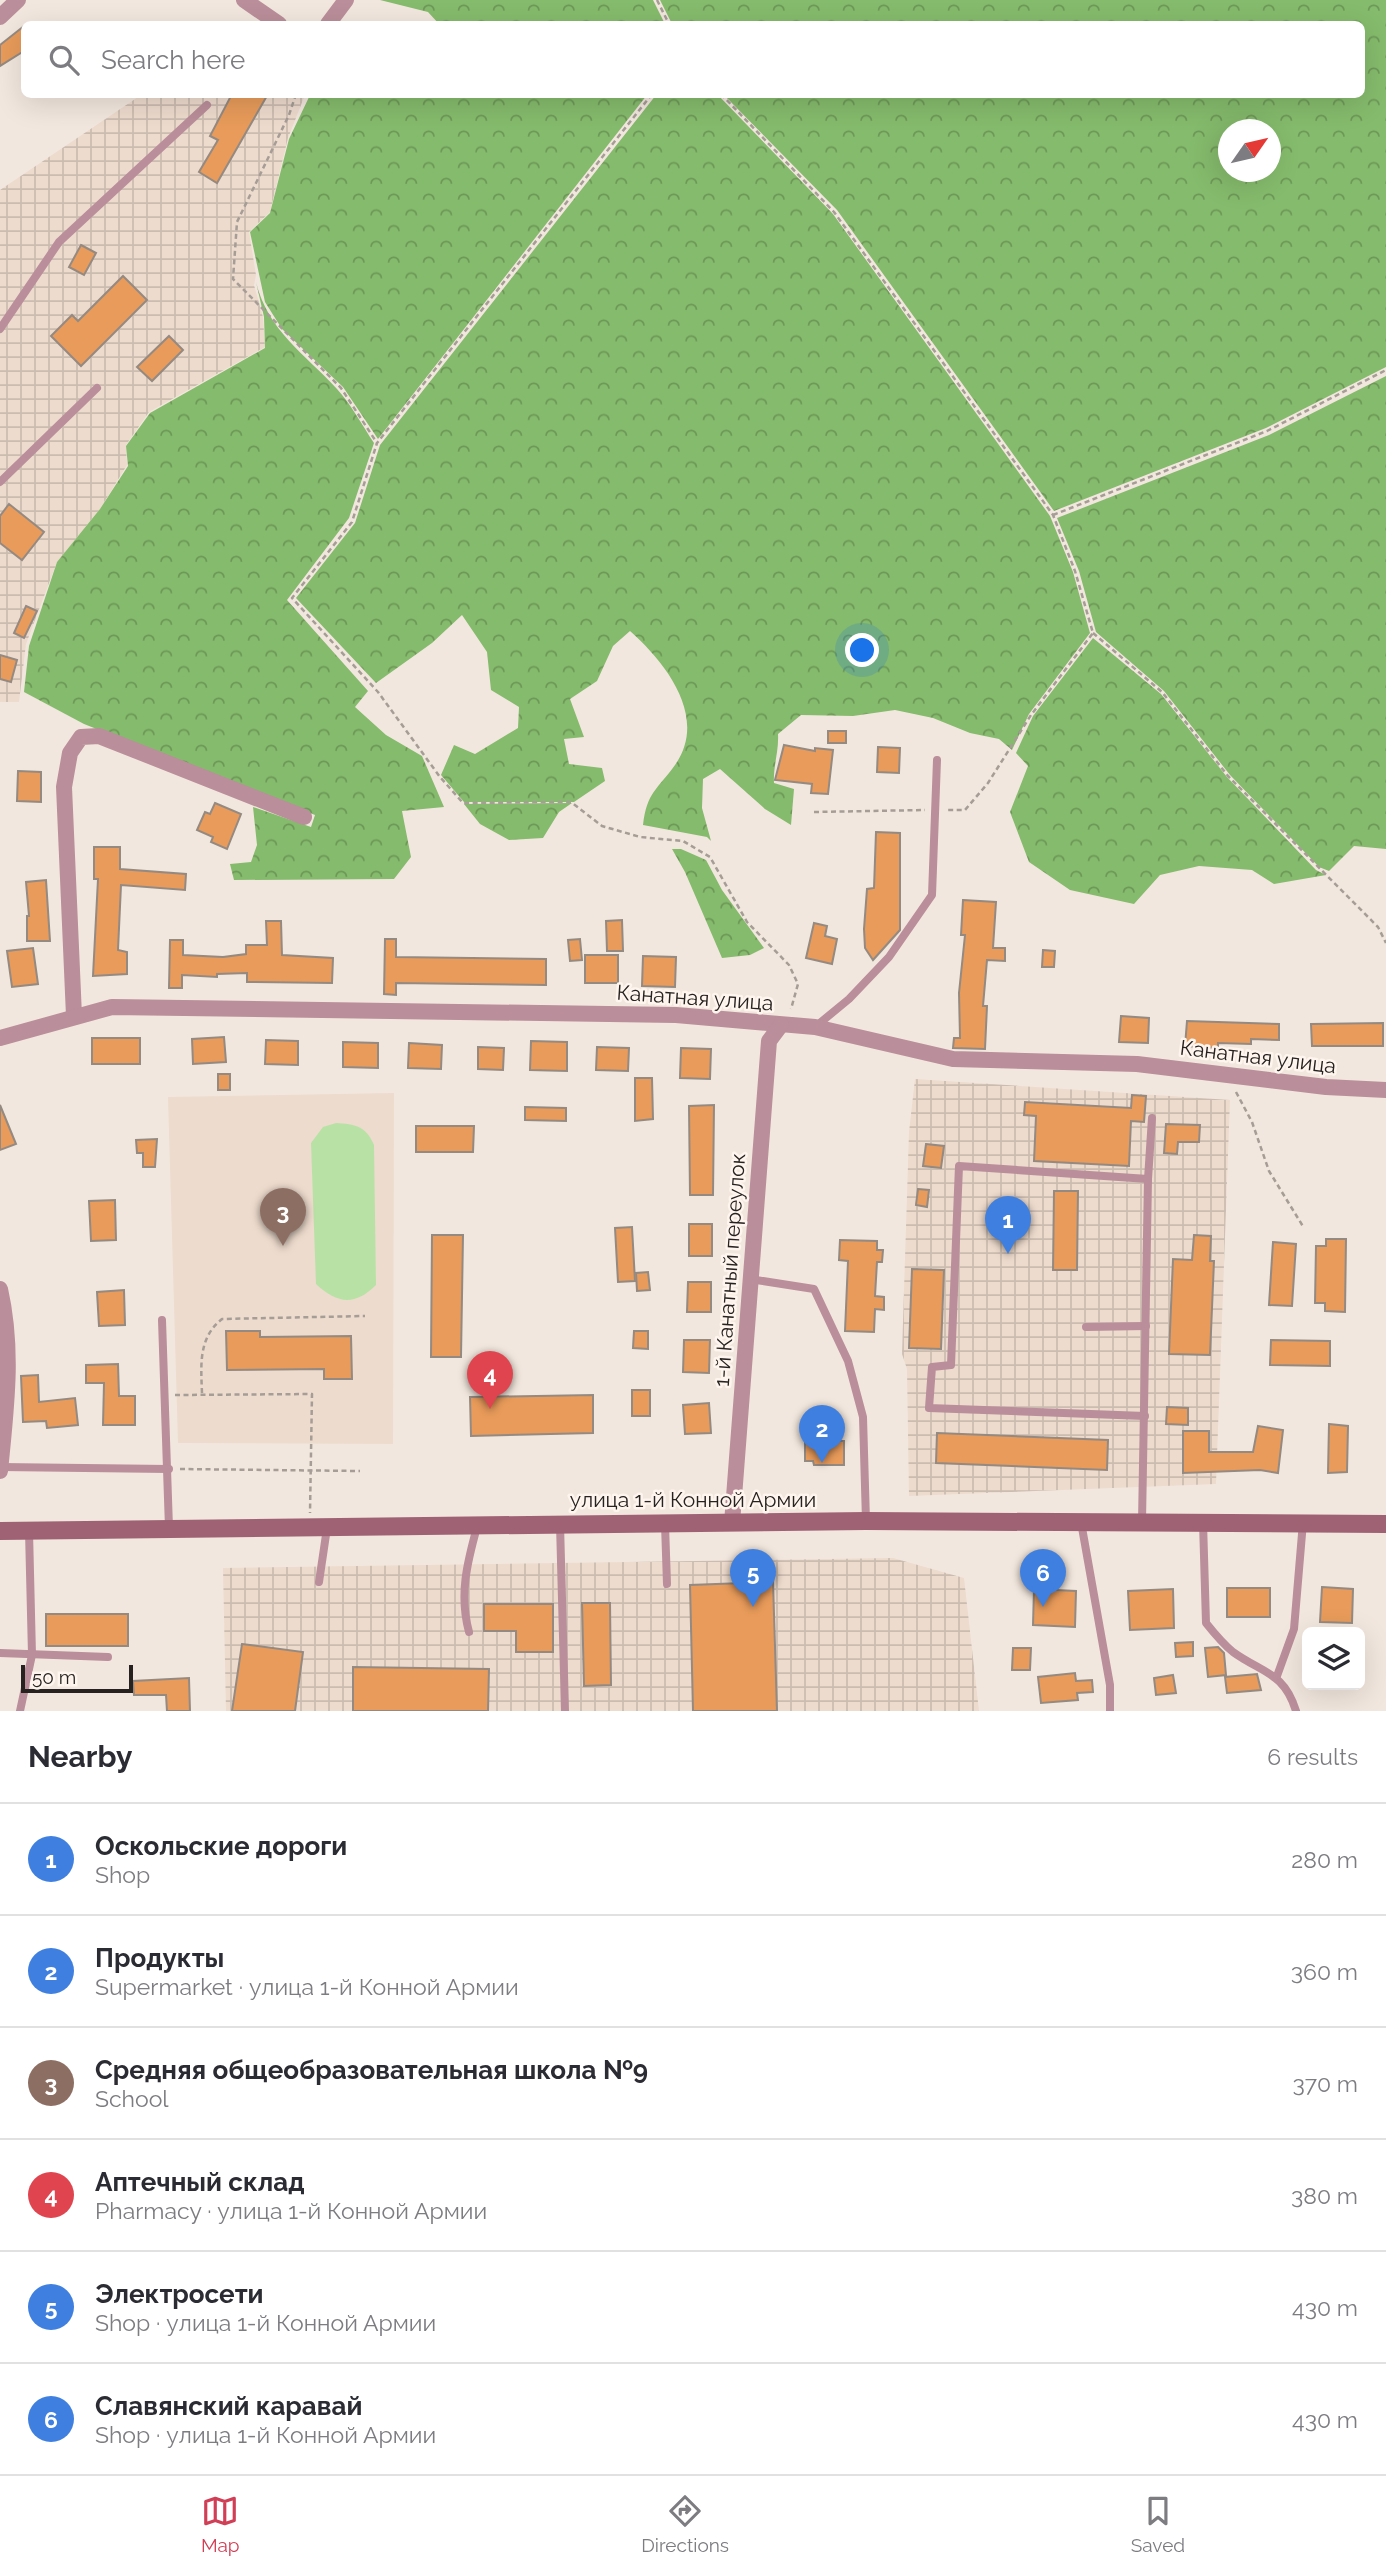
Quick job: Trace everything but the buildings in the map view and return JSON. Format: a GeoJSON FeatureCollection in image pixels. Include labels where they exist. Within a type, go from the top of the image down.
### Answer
{"type":"FeatureCollection","features":[{"type":"Feature","properties":{"kind":"main road","name":"улица 1-й Конной Армии"},"geometry":{"type":"LineString","coordinates":[[0,1531],[318,1525],[866,1521],[1386,1524]]}},
{"type":"Feature","properties":{"kind":"street"},"geometry":{"type":"LineString","coordinates":[[0,17],[18,0]]}},
{"type":"Feature","properties":{"kind":"street"},"geometry":{"type":"LineString","coordinates":[[244,0],[275,21]]}},
{"type":"Feature","properties":{"kind":"street"},"geometry":{"type":"LineString","coordinates":[[330,21],[346,0]]}},
{"type":"Feature","properties":{"kind":"street"},"geometry":{"type":"LineString","coordinates":[[75,1016],[64,787],[70,753],[82,737],[99,736],[304,817]]}},
{"type":"Feature","properties":{"kind":"street","name":"Канатная улица"},"geometry":{"type":"LineString","coordinates":[[0,1038],[113,1007],[676,1015],[815,1027],[953,1059],[1137,1064],[1326,1087],[1386,1090]]}},
{"type":"Feature","properties":{"kind":"street","name":"1-й Канатный переулок"},"geometry":{"type":"LineString","coordinates":[[732,1523],[769,1041],[781,1025]]}},
{"type":"Feature","properties":{"kind":"street"},"geometry":{"type":"LineString","coordinates":[[0,1289],[9,1344],[7,1405],[0,1469]]}},
{"type":"Feature","properties":{"kind":"lane"},"geometry":{"type":"LineString","coordinates":[[0,329],[59,242],[206,105]]}},
{"type":"Feature","properties":{"kind":"lane"},"geometry":{"type":"LineString","coordinates":[[0,482],[97,388]]}},
{"type":"Feature","properties":{"kind":"lane"},"geometry":{"type":"LineString","coordinates":[[815,1027],[849,999],[889,957],[932,895],[937,760]]}},
{"type":"Feature","properties":{"kind":"lane"},"geometry":{"type":"LineString","coordinates":[[1142,1522],[1148,1179],[1152,1118]]}},
{"type":"Feature","properties":{"kind":"lane"},"geometry":{"type":"LineString","coordinates":[[1144,1416],[929,1408],[932,1367],[951,1365],[959,1166],[1148,1179]]}},
{"type":"Feature","properties":{"kind":"lane"},"geometry":{"type":"LineString","coordinates":[[750,1279],[814,1289],[848,1361],[863,1417],[866,1521]]}},
{"type":"Feature","properties":{"kind":"lane"},"geometry":{"type":"LineString","coordinates":[[163,1320],[169,1528]]}},
{"type":"Feature","properties":{"kind":"lane"},"geometry":{"type":"LineString","coordinates":[[1086,1327],[1146,1326]]}},
{"type":"Feature","properties":{"kind":"lane"},"geometry":{"type":"LineString","coordinates":[[0,1469],[169,1469]]}},
{"type":"Feature","properties":{"kind":"lane"},"geometry":{"type":"LineString","coordinates":[[1081,1522],[1110,1685],[1110,1711]]}},
{"type":"Feature","properties":{"kind":"lane"},"geometry":{"type":"LineString","coordinates":[[1203,1522],[1206,1623],[1232,1651],[1277,1676],[1291,1696],[1296,1711]]}},
{"type":"Feature","properties":{"kind":"lane"},"geometry":{"type":"LineString","coordinates":[[1277,1676],[1294,1629],[1303,1522]]}},
{"type":"Feature","properties":{"kind":"lane"},"geometry":{"type":"LineString","coordinates":[[470,1632],[464,1614],[464,1583],[477,1524]]}},
{"type":"Feature","properties":{"kind":"lane"},"geometry":{"type":"LineString","coordinates":[[560,1524],[565,1711]]}},
{"type":"Feature","properties":{"kind":"lane"},"geometry":{"type":"LineString","coordinates":[[665,1524],[667,1584]]}},
{"type":"Feature","properties":{"kind":"lane"},"geometry":{"type":"LineString","coordinates":[[318,1525],[319,1582]]}},
{"type":"Feature","properties":{"kind":"lane"},"geometry":{"type":"LineString","coordinates":[[20,1711],[32,1655],[29,1531]]}},
{"type":"Feature","properties":{"kind":"lane"},"geometry":{"type":"LineString","coordinates":[[0,1653],[108,1657]]}},
{"type":"Feature","properties":{"kind":"lane"},"geometry":{"type":"LineString","coordinates":[[556,1711],[564,1696]]}},
{"type":"Feature","properties":{"kind":"path"},"geometry":{"type":"LineString","coordinates":[[657,0],[667,21]]}},
{"type":"Feature","properties":{"kind":"path"},"geometry":{"type":"LineString","coordinates":[[294,98],[237,222],[233,279],[341,388],[377,443]]}},
{"type":"Feature","properties":{"kind":"path"},"geometry":{"type":"LineString","coordinates":[[649,98],[377,443],[352,522],[292,598],[378,692],[440,778],[463,803],[571,802],[603,826],[640,837],[683,841],[710,858],[747,922],[789,965],[798,984],[795,1003],[781,1025]]}},
{"type":"Feature","properties":{"kind":"path"},"geometry":{"type":"LineString","coordinates":[[725,98],[834,212],[1053,515],[1076,571],[1093,633],[1162,692],[1228,776],[1378,927],[1386,943]]}},
{"type":"Feature","properties":{"kind":"path"},"geometry":{"type":"LineString","coordinates":[[1053,515],[1267,431],[1386,370]]}},
{"type":"Feature","properties":{"kind":"path"},"geometry":{"type":"LineString","coordinates":[[814,812],[965,810],[988,783],[1031,715],[1093,633]]}},
{"type":"Feature","properties":{"kind":"path"},"geometry":{"type":"LineString","coordinates":[[1225,1074],[1252,1122],[1269,1171],[1304,1228]]}},
{"type":"Feature","properties":{"kind":"path"},"geometry":{"type":"LineString","coordinates":[[202,1393],[201,1351],[207,1335],[222,1319],[365,1316]]}},
{"type":"Feature","properties":{"kind":"path"},"geometry":{"type":"LineString","coordinates":[[165,1395],[312,1394],[310,1472],[318,1525]]}},
{"type":"Feature","properties":{"kind":"path"},"geometry":{"type":"LineString","coordinates":[[169,1469],[360,1471]]}},
{"type":"Feature","properties":{"kind":"shaded area"},"geometry":{"type":"Polygon","coordinates":[[[137,98],[304,98],[288,138],[270,212],[249,232],[256,275],[254,285],[263,317],[265,347],[149,412],[126,445],[127,465],[100,509],[57,562],[26,644],[19,702],[0,702],[0,190],[137,98]]]}},
{"type":"Feature","properties":{"kind":"shaded area"},"geometry":{"type":"Polygon","coordinates":[[[915,1079],[1230,1100],[1216,1484],[909,1496],[907,1369],[902,1354],[909,1132],[915,1079]]]}},
{"type":"Feature","properties":{"kind":"shaded area"},"geometry":{"type":"Polygon","coordinates":[[[394,1093],[393,1444],[178,1443],[168,1097],[394,1093]]]}},
{"type":"Feature","properties":{"kind":"shaded area"},"geometry":{"type":"Polygon","coordinates":[[[893,1558],[964,1578],[979,1711],[226,1711],[223,1568],[893,1558]]]}},
{"type":"Feature","properties":{"kind":"green space"},"geometry":{"type":"Polygon","coordinates":[[[380,0],[653,0],[664,21],[436,21],[428,12],[380,0]]]}},
{"type":"Feature","properties":{"kind":"green space"},"geometry":{"type":"Polygon","coordinates":[[[660,0],[1386,0],[1386,367],[1266,428],[1054,511],[837,210],[727,98],[1365,98],[1365,21],[670,21],[660,0]]]}},
{"type":"Feature","properties":{"kind":"green space"},"geometry":{"type":"Polygon","coordinates":[[[309,98],[645,98],[378,439],[343,387],[282,329],[265,302],[250,232],[270,213],[289,139],[309,98]]]}},
{"type":"Feature","properties":{"kind":"green space"},"geometry":{"type":"Polygon","coordinates":[[[654,98],[721,98],[833,214],[1050,516],[1073,572],[1090,633],[1029,714],[1012,750],[999,739],[970,733],[933,718],[895,710],[853,716],[801,715],[778,734],[774,771],[774,783],[794,789],[791,825],[765,809],[720,769],[703,779],[702,808],[711,841],[707,837],[643,825],[650,798],[675,765],[684,747],[687,728],[685,710],[669,674],[630,631],[613,646],[597,681],[570,699],[584,737],[564,739],[569,764],[602,768],[605,781],[574,802],[464,802],[441,775],[454,745],[475,754],[518,728],[519,707],[491,690],[487,652],[462,615],[432,643],[376,683],[296,598],[355,523],[380,445],[654,98]]]}},
{"type":"Feature","properties":{"kind":"green space"},"geometry":{"type":"Polygon","coordinates":[[[256,282],[278,328],[342,395],[374,443],[349,518],[287,600],[368,691],[355,707],[386,735],[422,756],[444,807],[402,811],[411,857],[394,879],[234,880],[230,864],[251,862],[257,845],[253,807],[311,827],[315,815],[84,724],[24,692],[29,646],[57,562],[100,509],[128,466],[126,446],[150,413],[265,348],[264,317],[256,282]]]}},
{"type":"Feature","properties":{"kind":"green space"},"geometry":{"type":"Polygon","coordinates":[[[1386,376],[1386,849],[1354,846],[1329,871],[1319,867],[1230,775],[1164,691],[1096,632],[1079,571],[1057,518],[1269,435],[1386,376]]]}},
{"type":"Feature","properties":{"kind":"green space"},"geometry":{"type":"Polygon","coordinates":[[[1093,638],[1161,694],[1227,777],[1316,870],[1326,875],[1274,884],[1252,870],[1199,866],[1160,875],[1134,904],[1070,890],[1029,862],[1010,812],[1028,766],[1016,753],[1033,716],[1093,638]]]}},
{"type":"Feature","properties":{"kind":"green space"},"geometry":{"type":"Polygon","coordinates":[[[572,803],[559,812],[543,838],[509,840],[480,824],[464,804],[572,803]]]}},
{"type":"Feature","properties":{"kind":"green space"},"geometry":{"type":"Polygon","coordinates":[[[672,849],[681,849],[706,860],[722,890],[764,948],[750,955],[722,958],[685,872],[672,849]]]}},
{"type":"Feature","properties":{"kind":"green space"},"geometry":{"type":"Polygon","coordinates":[[[336,1123],[359,1127],[374,1145],[376,1285],[361,1297],[346,1300],[331,1296],[316,1284],[311,1143],[323,1127],[336,1123]]]}},
{"type":"Feature","properties":{"kind":"place","name":"Средняя общеобразовательная школа №9"},"geometry":{"type":"Point","coordinates":[283,1246]}},
{"type":"Feature","properties":{"kind":"place","name":"Оскольские дороги"},"geometry":{"type":"Point","coordinates":[1008,1254]}},
{"type":"Feature","properties":{"kind":"place","name":"Аптечный склад"},"geometry":{"type":"Point","coordinates":[490,1409]}},
{"type":"Feature","properties":{"kind":"place","name":"Продукты"},"geometry":{"type":"Point","coordinates":[822,1463]}},
{"type":"Feature","properties":{"kind":"place","name":"Электросети"},"geometry":{"type":"Point","coordinates":[753,1607]}},
{"type":"Feature","properties":{"kind":"place","name":"Славянский каравай"},"geometry":{"type":"Point","coordinates":[1043,1607]}}]}
